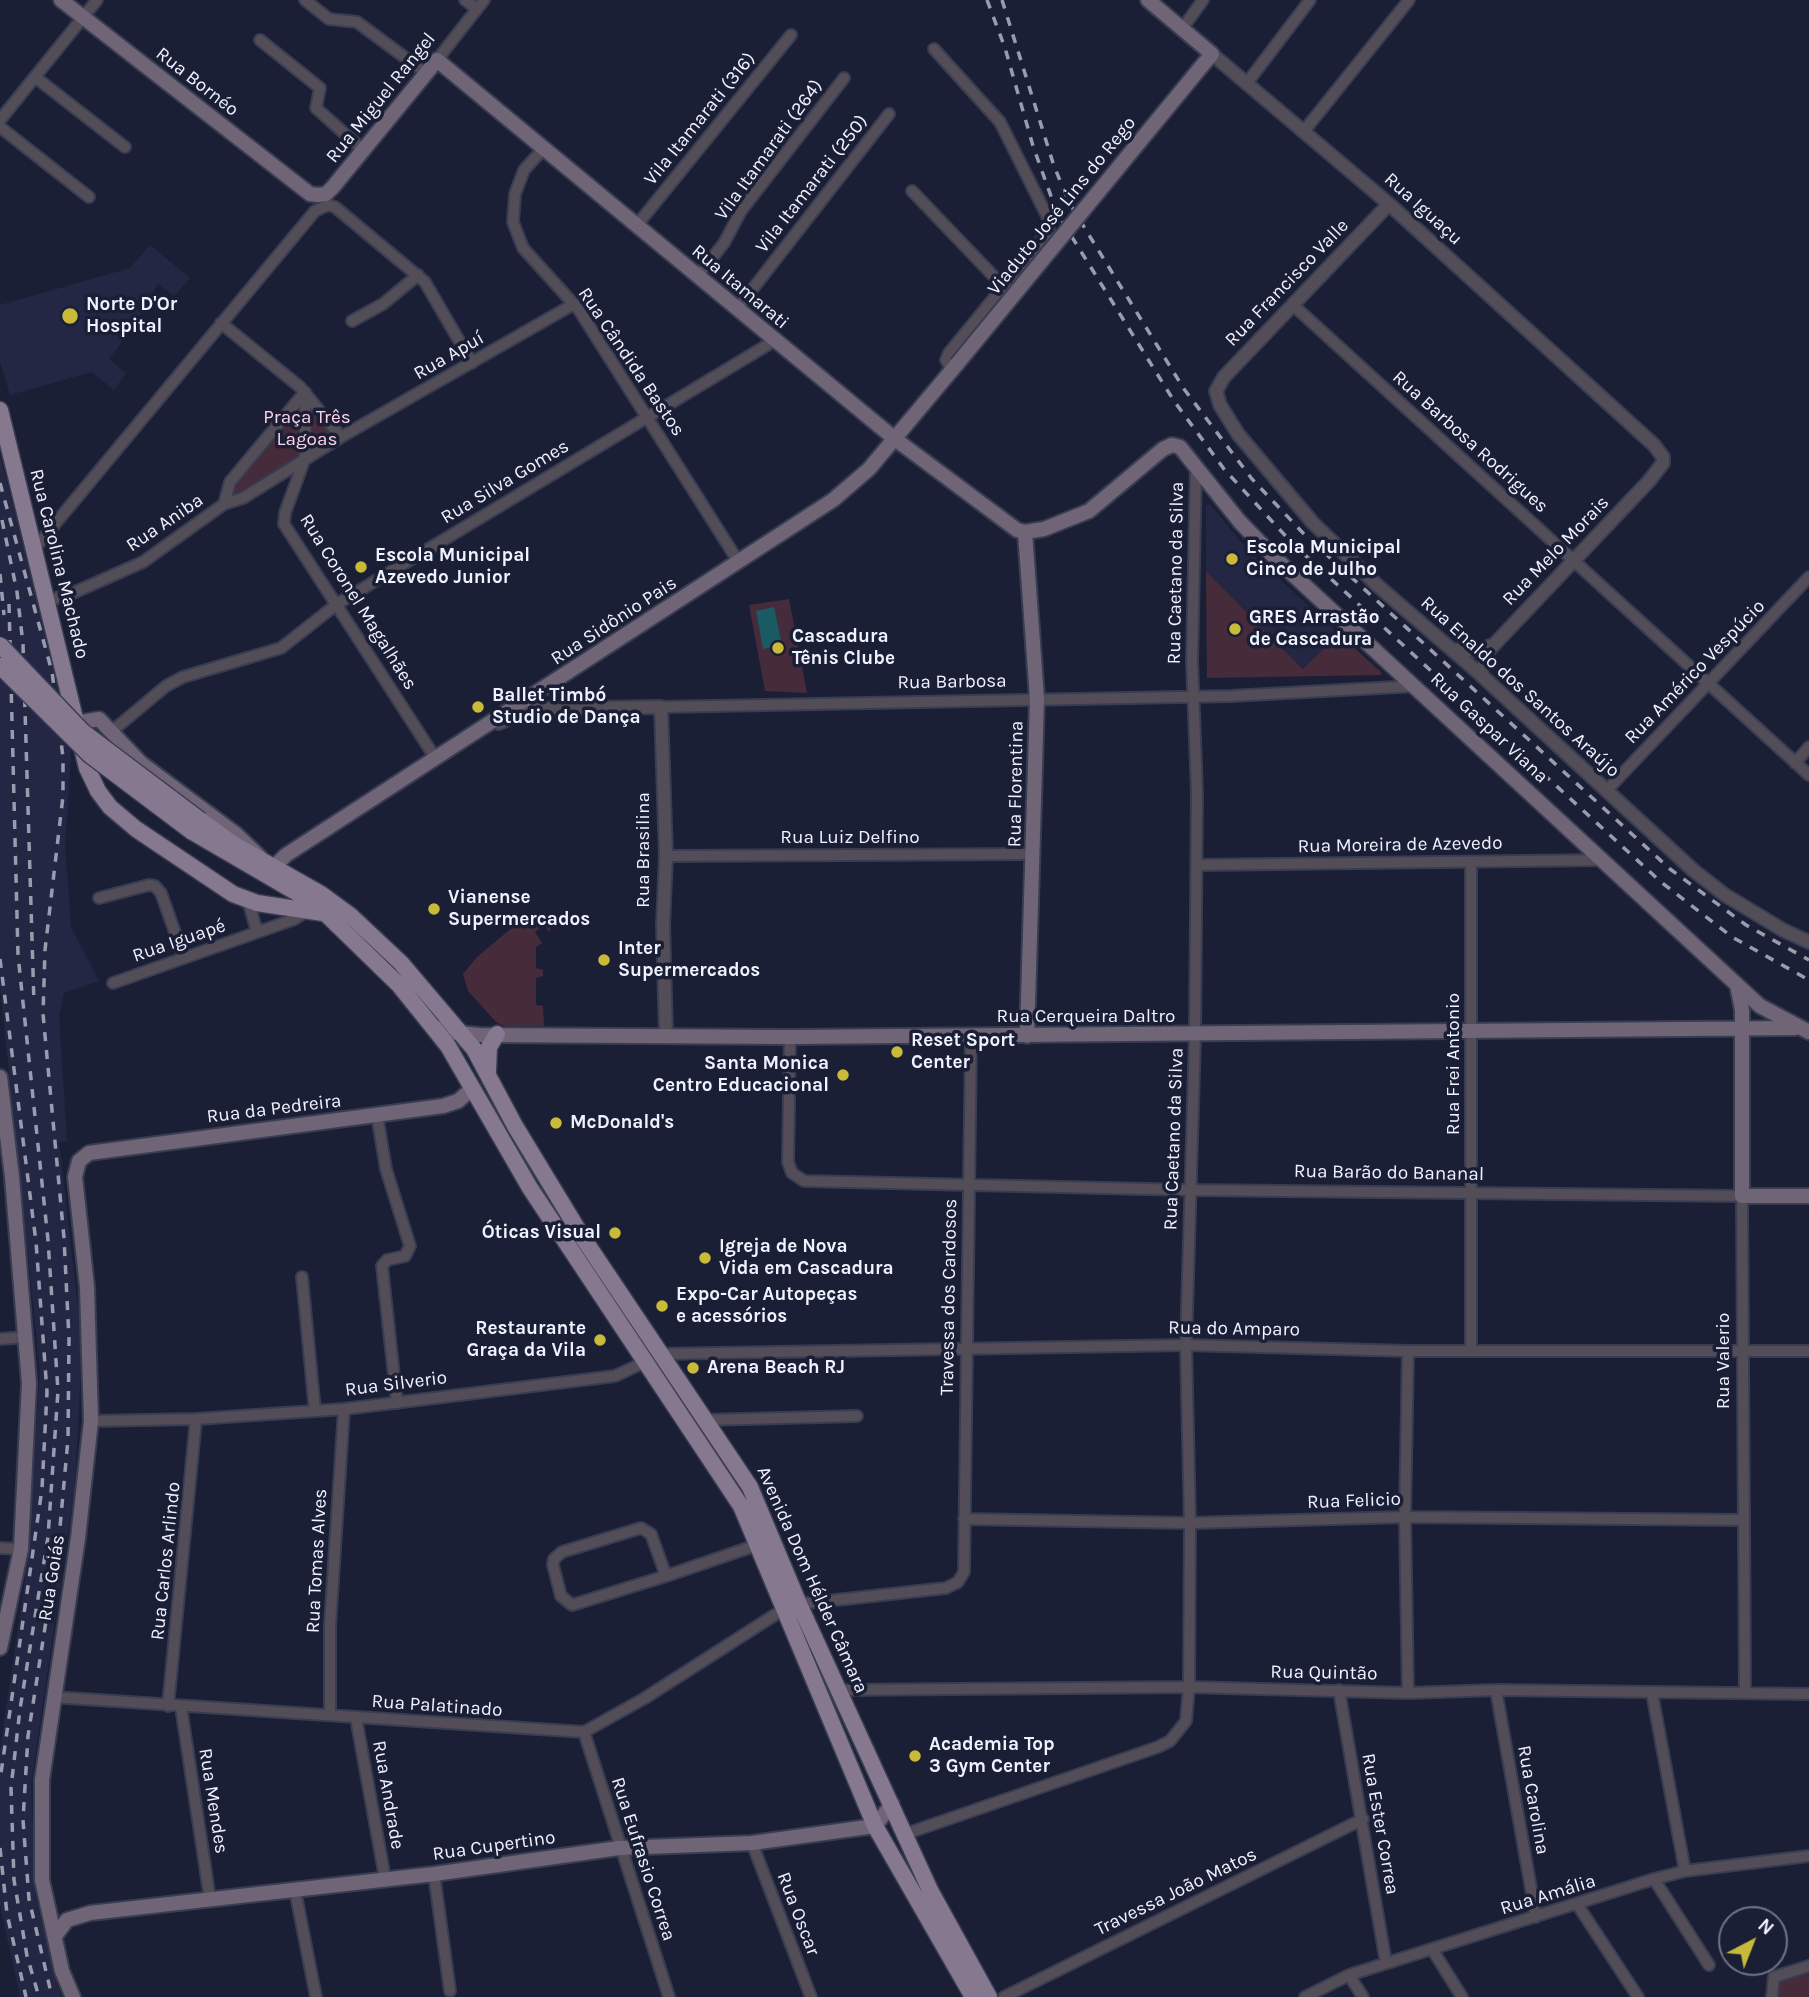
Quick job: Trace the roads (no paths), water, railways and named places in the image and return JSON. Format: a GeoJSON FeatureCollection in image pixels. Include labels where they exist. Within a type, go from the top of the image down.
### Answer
{"type":"FeatureCollection","features":[{"type":"Feature","properties":{"kind":"main road","name":"Rua Bornéo"},"geometry":{"type":"LineString","coordinates":[[61,0],[310,194]]}},
{"type":"Feature","properties":{"kind":"main road","name":"Rua Iguaçu"},"geometry":{"type":"LineString","coordinates":[[1148,0],[1212,54]]}},
{"type":"Feature","properties":{"kind":"main road","name":"Viaduto José Lins do Rego"},"geometry":{"type":"LineString","coordinates":[[895,439],[1212,54]]}},
{"type":"Feature","properties":{"kind":"main road","name":"Rua Miguel Rangel"},"geometry":{"type":"LineString","coordinates":[[310,194],[322,195],[333,187],[437,60]]}},
{"type":"Feature","properties":{"kind":"main road","name":"Rua Itamarati"},"geometry":{"type":"LineString","coordinates":[[437,60],[895,439],[1001,520],[1026,533]]}},
{"type":"Feature","properties":{"kind":"main road","name":"Rua Carolina Machado"},"geometry":{"type":"LineString","coordinates":[[0,410],[77,729]]}},
{"type":"Feature","properties":{"kind":"main road","name":"Rua Sidônio Pais"},"geometry":{"type":"LineString","coordinates":[[268,864],[491,725],[843,492],[869,469],[895,439]]}},
{"type":"Feature","properties":{"kind":"main road","name":"Rua Gaspar Viana"},"geometry":{"type":"LineString","coordinates":[[1026,533],[1060,524],[1088,511],[1168,446],[1180,447],[1262,547],[1416,686],[1760,1006],[1803,1030]]}},
{"type":"Feature","properties":{"kind":"main road","name":"Rua Florentina"},"geometry":{"type":"LineString","coordinates":[[1026,533],[1037,699],[1027,1036]]}},
{"type":"Feature","properties":{"kind":"main road"},"geometry":{"type":"LineString","coordinates":[[0,645],[83,732],[195,826]]}},
{"type":"Feature","properties":{"kind":"main road"},"geometry":{"type":"LineString","coordinates":[[0,666],[90,755],[195,826]]}},
{"type":"Feature","properties":{"kind":"main road","name":"Avenida Dom Hélder Câmara"},"geometry":{"type":"LineString","coordinates":[[77,729],[82,722],[95,718],[141,763],[250,845],[268,864]]}},
{"type":"Feature","properties":{"kind":"main road"},"geometry":{"type":"LineString","coordinates":[[77,729],[90,777],[110,807],[136,829],[248,901],[326,914]]}},
{"type":"Feature","properties":{"kind":"main road","name":"Avenida Dom Hélder Câmara"},"geometry":{"type":"LineString","coordinates":[[195,826],[321,894],[359,923],[401,963],[463,1034],[741,1506],[757,1545],[838,1690],[930,1890],[989,1997]]}},
{"type":"Feature","properties":{"kind":"main road","name":"Avenida Dom Hélder Câmara"},"geometry":{"type":"LineString","coordinates":[[195,826],[306,898],[399,985],[432,1026],[473,1088],[530,1188],[652,1358],[705,1420],[750,1487],[791,1606],[875,1826],[973,1997]]}},
{"type":"Feature","properties":{"kind":"main road"},"geometry":{"type":"LineString","coordinates":[[1737,983],[1741,1000],[1741,1028]]}},
{"type":"Feature","properties":{"kind":"main road","name":"Rua Cerqueira Daltro"},"geometry":{"type":"LineString","coordinates":[[432,1026],[463,1034],[790,1037],[1741,1028],[1803,1030]]}},
{"type":"Feature","properties":{"kind":"main road","name":"Rua Valerio"},"geometry":{"type":"LineString","coordinates":[[1741,1028],[1742,1196]]}},
{"type":"Feature","properties":{"kind":"main road"},"geometry":{"type":"LineString","coordinates":[[488,1074],[489,1047],[497,1034]]}},
{"type":"Feature","properties":{"kind":"main road"},"geometry":{"type":"LineString","coordinates":[[0,1077],[27,1337],[29,1383],[21,1549],[0,1647]]}},
{"type":"Feature","properties":{"kind":"main road","name":"Rua da Pedreira"},"geometry":{"type":"LineString","coordinates":[[79,1161],[89,1153],[453,1104],[473,1088]]}},
{"type":"Feature","properties":{"kind":"main road","name":"Rua Goiás"},"geometry":{"type":"LineString","coordinates":[[73,1997],[62,1971],[42,1880],[42,1780],[78,1538],[90,1421],[87,1287],[75,1177],[79,1161]]}},
{"type":"Feature","properties":{"kind":"main road","name":"Rua Barão do Bananal"},"geometry":{"type":"LineString","coordinates":[[1742,1196],[1809,1196]]}},
{"type":"Feature","properties":{"kind":"main road"},"geometry":{"type":"LineString","coordinates":[[875,1826],[892,1804]]}},
{"type":"Feature","properties":{"kind":"main road","name":"Rua Cupertino"},"geometry":{"type":"LineString","coordinates":[[54,1936],[67,1920],[90,1913],[434,1874],[619,1848],[752,1843],[875,1826]]}},
{"type":"Feature","properties":{"kind":"main road","name":"Rua Cupertino"},"geometry":{"type":"LineString","coordinates":[[46,1897],[65,1910],[90,1913]]}},
{"type":"Feature","properties":{"kind":"street"},"geometry":{"type":"LineString","coordinates":[[0,120],[97,0]]}},
{"type":"Feature","properties":{"kind":"street"},"geometry":{"type":"LineString","coordinates":[[305,0],[329,19],[357,22],[426,73]]}},
{"type":"Feature","properties":{"kind":"street"},"geometry":{"type":"LineString","coordinates":[[465,0],[481,5]]}},
{"type":"Feature","properties":{"kind":"street"},"geometry":{"type":"LineString","coordinates":[[1182,29],[1203,0]]}},
{"type":"Feature","properties":{"kind":"street"},"geometry":{"type":"LineString","coordinates":[[1247,83],[1310,0]]}},
{"type":"Feature","properties":{"kind":"street"},"geometry":{"type":"LineString","coordinates":[[1304,131],[1409,0]]}},
{"type":"Feature","properties":{"kind":"street","name":"Rua Miguel Rangel"},"geometry":{"type":"LineString","coordinates":[[437,60],[481,5]]}},
{"type":"Feature","properties":{"kind":"street","name":"Vila Itamarati (316)"},"geometry":{"type":"LineString","coordinates":[[637,225],[790,35]]}},
{"type":"Feature","properties":{"kind":"street"},"geometry":{"type":"LineString","coordinates":[[260,40],[320,88],[316,108],[363,150]]}},
{"type":"Feature","properties":{"kind":"street"},"geometry":{"type":"LineString","coordinates":[[934,49],[990,109],[1008,134],[1050,222],[1048,232],[948,353],[946,360],[955,367]]}},
{"type":"Feature","properties":{"kind":"street","name":"Rua Iguaçu"},"geometry":{"type":"LineString","coordinates":[[1212,54],[1389,204],[1654,445],[1663,457]]}},
{"type":"Feature","properties":{"kind":"street"},"geometry":{"type":"LineString","coordinates":[[35,77],[125,147]]}},
{"type":"Feature","properties":{"kind":"street","name":"Vila Itamarati (264)"},"geometry":{"type":"LineString","coordinates":[[698,276],[724,243],[741,211],[844,78]]}},
{"type":"Feature","properties":{"kind":"street","name":"Vila Itamarati (250)"},"geometry":{"type":"LineString","coordinates":[[737,309],[890,114]]}},
{"type":"Feature","properties":{"kind":"street"},"geometry":{"type":"LineString","coordinates":[[0,127],[89,197]]}},
{"type":"Feature","properties":{"kind":"street","name":"Rua Cândida Bastos"},"geometry":{"type":"LineString","coordinates":[[544,148],[524,170],[517,184],[513,222],[530,259],[574,304],[648,416],[738,561]]}},
{"type":"Feature","properties":{"kind":"street","name":"Rua Miguel Rangel"},"geometry":{"type":"LineString","coordinates":[[333,187],[335,207]]}},
{"type":"Feature","properties":{"kind":"street"},"geometry":{"type":"LineString","coordinates":[[912,191],[1003,286]]}},
{"type":"Feature","properties":{"kind":"street"},"geometry":{"type":"LineString","coordinates":[[310,194],[316,202],[315,211]]}},
{"type":"Feature","properties":{"kind":"street","name":"Rua Francisco Valle"},"geometry":{"type":"LineString","coordinates":[[1216,391],[1224,377],[1389,204]]}},
{"type":"Feature","properties":{"kind":"street"},"geometry":{"type":"LineString","coordinates":[[35,548],[315,211],[328,205],[335,207],[418,275],[429,288],[472,363]]}},
{"type":"Feature","properties":{"kind":"street"},"geometry":{"type":"LineString","coordinates":[[352,321],[383,304],[418,275]]}},
{"type":"Feature","properties":{"kind":"street","name":"Rua Apuí"},"geometry":{"type":"LineString","coordinates":[[341,437],[574,304]]}},
{"type":"Feature","properties":{"kind":"street","name":"Rua Barbosa Rodrigues"},"geometry":{"type":"LineString","coordinates":[[1293,305],[1809,775]]}},
{"type":"Feature","properties":{"kind":"street"},"geometry":{"type":"LineString","coordinates":[[221,323],[304,392],[341,437],[243,498],[224,504]]}},
{"type":"Feature","properties":{"kind":"street","name":"Rua Silva Gomes"},"geometry":{"type":"LineString","coordinates":[[111,732],[166,686],[198,671],[281,648],[337,604],[774,341]]}},
{"type":"Feature","properties":{"kind":"street","name":"Rua Enaldo dos Santos Araújo"},"geometry":{"type":"LineString","coordinates":[[1216,391],[1220,405],[1238,434],[1312,523],[1693,870],[1725,895],[1783,930],[1809,942]]}},
{"type":"Feature","properties":{"kind":"street"},"geometry":{"type":"LineString","coordinates":[[304,392],[306,458]]}},
{"type":"Feature","properties":{"kind":"street"},"geometry":{"type":"LineString","coordinates":[[224,504],[230,482],[304,392]]}},
{"type":"Feature","properties":{"kind":"street","name":"Rua Melo Morais"},"geometry":{"type":"LineString","coordinates":[[1480,674],[1483,661],[1493,645],[1649,481],[1663,463],[1663,457]]}},
{"type":"Feature","properties":{"kind":"street","name":"Rua Coronel Magalhães"},"geometry":{"type":"LineString","coordinates":[[306,458],[285,513],[284,524],[436,759]]}},
{"type":"Feature","properties":{"kind":"street","name":"Rua Caetano da Silva"},"geometry":{"type":"LineString","coordinates":[[905,1835],[1158,1747],[1181,1730],[1186,1721],[1189,1687],[1190,1523],[1186,1345],[1197,865],[1193,696],[1196,466]]}},
{"type":"Feature","properties":{"kind":"street","name":"Rua Aniba"},"geometry":{"type":"LineString","coordinates":[[47,601],[143,562],[224,504]]}},
{"type":"Feature","properties":{"kind":"street","name":"Rua Américo Vespúcio"},"geometry":{"type":"LineString","coordinates":[[1606,791],[1809,577]]}},
{"type":"Feature","properties":{"kind":"street"},"geometry":{"type":"LineString","coordinates":[[1452,650],[1480,650],[1493,645]]}},
{"type":"Feature","properties":{"kind":"street","name":"Rua Barbosa"},"geometry":{"type":"LineString","coordinates":[[491,725],[531,709],[1193,696],[1416,686]]}},
{"type":"Feature","properties":{"kind":"street","name":"Rua Brasilina"},"geometry":{"type":"LineString","coordinates":[[661,707],[666,856],[663,925],[666,1035]]}},
{"type":"Feature","properties":{"kind":"street"},"geometry":{"type":"LineString","coordinates":[[1795,762],[1809,747]]}},
{"type":"Feature","properties":{"kind":"street","name":"Rua Luiz Delfino"},"geometry":{"type":"LineString","coordinates":[[666,856],[1033,854]]}},
{"type":"Feature","properties":{"kind":"street","name":"Rua Moreira de Azevedo"},"geometry":{"type":"LineString","coordinates":[[1197,865],[1603,860]]}},
{"type":"Feature","properties":{"kind":"street","name":"Rua Frei Antonio"},"geometry":{"type":"LineString","coordinates":[[1471,862],[1471,1350]]}},
{"type":"Feature","properties":{"kind":"street"},"geometry":{"type":"LineString","coordinates":[[99,898],[149,885],[155,886],[162,893],[184,958]]}},
{"type":"Feature","properties":{"kind":"street","name":"Rua Iguapé"},"geometry":{"type":"LineString","coordinates":[[248,901],[257,932]]}},
{"type":"Feature","properties":{"kind":"street","name":"Rua Iguapé"},"geometry":{"type":"LineString","coordinates":[[113,983],[295,919],[308,910]]}},
{"type":"Feature","properties":{"kind":"street","name":"Rua Barão do Bananal"},"geometry":{"type":"LineString","coordinates":[[790,1037],[787,1154],[789,1167],[799,1180],[1190,1190],[1742,1196]]}},
{"type":"Feature","properties":{"kind":"street","name":"Travessa dos Cardosos"},"geometry":{"type":"LineString","coordinates":[[791,1606],[946,1588],[958,1582],[966,1558],[965,1349],[971,1037]]}},
{"type":"Feature","properties":{"kind":"street"},"geometry":{"type":"LineString","coordinates":[[377,1115],[386,1169],[410,1246],[405,1256],[387,1259],[382,1266],[397,1403]]}},
{"type":"Feature","properties":{"kind":"street","name":"Rua Valerio"},"geometry":{"type":"LineString","coordinates":[[1742,1196],[1745,1693]]}},
{"type":"Feature","properties":{"kind":"street"},"geometry":{"type":"LineString","coordinates":[[302,1277],[315,1411]]}},
{"type":"Feature","properties":{"kind":"street"},"geometry":{"type":"LineString","coordinates":[[0,1339],[27,1337]]}},
{"type":"Feature","properties":{"kind":"street","name":"Rua do Amparo"},"geometry":{"type":"LineString","coordinates":[[652,1358],[1186,1345],[1408,1351],[1809,1350]]}},
{"type":"Feature","properties":{"kind":"street"},"geometry":{"type":"LineString","coordinates":[[1408,1351],[1405,1517],[1408,1693]]}},
{"type":"Feature","properties":{"kind":"street","name":"Rua Silverio"},"geometry":{"type":"LineString","coordinates":[[90,1421],[196,1419],[344,1409],[615,1376],[652,1358]]}},
{"type":"Feature","properties":{"kind":"street","name":"Rua Tomas Alves"},"geometry":{"type":"LineString","coordinates":[[330,1714],[330,1625],[344,1409]]}},
{"type":"Feature","properties":{"kind":"street"},"geometry":{"type":"LineString","coordinates":[[705,1420],[857,1416]]}},
{"type":"Feature","properties":{"kind":"street","name":"Rua Carlos Arlindo"},"geometry":{"type":"LineString","coordinates":[[168,1706],[196,1419]]}},
{"type":"Feature","properties":{"kind":"street","name":"Rua Felicio"},"geometry":{"type":"LineString","coordinates":[[964,1519],[1190,1523],[1405,1517],[1744,1520]]}},
{"type":"Feature","properties":{"kind":"street"},"geometry":{"type":"LineString","coordinates":[[666,1576],[651,1534],[641,1528],[562,1552],[554,1559],[553,1565],[561,1596],[572,1605],[666,1576],[757,1545]]}},
{"type":"Feature","properties":{"kind":"street"},"geometry":{"type":"LineString","coordinates":[[0,1548],[21,1549]]}},
{"type":"Feature","properties":{"kind":"street"},"geometry":{"type":"LineString","coordinates":[[584,1732],[645,1698],[791,1606]]}},
{"type":"Feature","properties":{"kind":"street","name":"Rua Quintão"},"geometry":{"type":"LineString","coordinates":[[838,1690],[1189,1687],[1408,1693],[1496,1690],[1809,1694]]}},
{"type":"Feature","properties":{"kind":"street","name":"Rua Ester Correa"},"geometry":{"type":"LineString","coordinates":[[1339,1690],[1386,1963]]}},
{"type":"Feature","properties":{"kind":"street","name":"Rua Carolina"},"geometry":{"type":"LineString","coordinates":[[1496,1690],[1536,1917]]}},
{"type":"Feature","properties":{"kind":"street"},"geometry":{"type":"LineString","coordinates":[[1652,1693],[1685,1871]]}},
{"type":"Feature","properties":{"kind":"street","name":"Rua Palatinado"},"geometry":{"type":"LineString","coordinates":[[53,1697],[584,1732]]}},
{"type":"Feature","properties":{"kind":"street","name":"Rua Mendes"},"geometry":{"type":"LineString","coordinates":[[181,1707],[211,1899]]}},
{"type":"Feature","properties":{"kind":"street","name":"Rua Andrade"},"geometry":{"type":"LineString","coordinates":[[356,1718],[385,1878]]}},
{"type":"Feature","properties":{"kind":"street","name":"Rua Eufrasio Correa"},"geometry":{"type":"LineString","coordinates":[[584,1732],[619,1848],[669,1997]]}},
{"type":"Feature","properties":{"kind":"street","name":"Travessa João Matos"},"geometry":{"type":"LineString","coordinates":[[1004,1997],[1363,1819]]}},
{"type":"Feature","properties":{"kind":"street","name":"Rua Oscar"},"geometry":{"type":"LineString","coordinates":[[752,1843],[811,1997]]}},
{"type":"Feature","properties":{"kind":"street","name":"Rua Amália"},"geometry":{"type":"LineString","coordinates":[[1305,1997],[1349,1975],[1654,1879],[1685,1871],[1809,1856]]}},
{"type":"Feature","properties":{"kind":"street"},"geometry":{"type":"LineString","coordinates":[[434,1874],[450,1991]]}},
{"type":"Feature","properties":{"kind":"street"},"geometry":{"type":"LineString","coordinates":[[1654,1879],[1709,1965]]}},
{"type":"Feature","properties":{"kind":"street"},"geometry":{"type":"LineString","coordinates":[[295,1890],[316,1997]]}},
{"type":"Feature","properties":{"kind":"street"},"geometry":{"type":"LineString","coordinates":[[1577,1905],[1638,1997]]}},
{"type":"Feature","properties":{"kind":"street"},"geometry":{"type":"LineString","coordinates":[[1432,1949],[1462,1997]]}},
{"type":"Feature","properties":{"kind":"street"},"geometry":{"type":"LineString","coordinates":[[1772,1997],[1774,1977],[1809,1966]]}},
{"type":"Feature","properties":{"kind":"street"},"geometry":{"type":"LineString","coordinates":[[1349,1975],[1363,1997]]}},
{"type":"Feature","properties":{"kind":"railway"},"geometry":{"type":"LineString","coordinates":[[987,0],[1005,48],[1033,146],[1057,213],[1174,401],[1224,469],[1293,544],[1661,882],[1732,937],[1809,980]]}},
{"type":"Feature","properties":{"kind":"railway"},"geometry":{"type":"LineString","coordinates":[[1002,0],[1053,163],[1068,201],[1184,389],[1252,479],[1303,533],[1670,869],[1746,925],[1809,960]]}},
{"type":"Feature","properties":{"kind":"railway"},"geometry":{"type":"LineString","coordinates":[[0,483],[52,672],[63,757],[63,796],[45,950],[43,1014],[64,1238],[69,1339],[68,1439],[59,1538],[28,1736],[23,1820],[29,1899],[52,1997]]}},
{"type":"Feature","properties":{"kind":"railway"},"geometry":{"type":"LineString","coordinates":[[2,520],[17,592],[23,644],[34,1004]]}},
{"type":"Feature","properties":{"kind":"railway"},"geometry":{"type":"LineString","coordinates":[[0,574],[4,615]]}},
{"type":"Feature","properties":{"kind":"railway"},"geometry":{"type":"LineString","coordinates":[[9,604],[18,955],[48,1240],[58,1391],[48,1537],[20,1709],[11,1788],[14,1880],[27,1956],[39,1997]]}},
{"type":"Feature","properties":{"kind":"railway"},"geometry":{"type":"LineString","coordinates":[[0,959],[36,1242],[47,1392],[42,1489],[0,1780]]}},
{"type":"Feature","properties":{"kind":"railway"},"geometry":{"type":"LineString","coordinates":[[0,1848],[7,1914],[26,1997]]}},
{"type":"Feature","properties":{"kind":"place","name":"Norte D'Or Hospital"},"geometry":{"type":"Point","coordinates":[70,316]}},
{"type":"Feature","properties":{"kind":"place","name":"Escola Municipal Cinco de Julho"},"geometry":{"type":"Point","coordinates":[1232,559]}},
{"type":"Feature","properties":{"kind":"place","name":"Escola Municipal Azevedo Junior"},"geometry":{"type":"Point","coordinates":[361,567]}},
{"type":"Feature","properties":{"kind":"place","name":"GRES Arrastão de Cascadura"},"geometry":{"type":"Point","coordinates":[1235,629]}},
{"type":"Feature","properties":{"kind":"place","name":"Cascadura Tênis Clube"},"geometry":{"type":"Point","coordinates":[778,648]}},
{"type":"Feature","properties":{"kind":"place","name":"Ballet Timbó Studio de Dança"},"geometry":{"type":"Point","coordinates":[478,707]}},
{"type":"Feature","properties":{"kind":"place","name":"Vianense Supermercados"},"geometry":{"type":"Point","coordinates":[434,909]}},
{"type":"Feature","properties":{"kind":"place","name":"Inter Supermercados"},"geometry":{"type":"Point","coordinates":[604,960]}},
{"type":"Feature","properties":{"kind":"place","name":"Reset Sport Center"},"geometry":{"type":"Point","coordinates":[897,1052]}},
{"type":"Feature","properties":{"kind":"place","name":"Santa Monica Centro Educacional"},"geometry":{"type":"Point","coordinates":[843,1075]}},
{"type":"Feature","properties":{"kind":"place","name":"McDonald's"},"geometry":{"type":"Point","coordinates":[556,1123]}},
{"type":"Feature","properties":{"kind":"place","name":"Óticas Visual"},"geometry":{"type":"Point","coordinates":[615,1233]}},
{"type":"Feature","properties":{"kind":"place","name":"Igreja de Nova Vida em Cascadura"},"geometry":{"type":"Point","coordinates":[705,1258]}},
{"type":"Feature","properties":{"kind":"place","name":"Expo-Car Autopeças e acessórios"},"geometry":{"type":"Point","coordinates":[662,1306]}},
{"type":"Feature","properties":{"kind":"place","name":"Restaurante Graça da Vila"},"geometry":{"type":"Point","coordinates":[600,1340]}},
{"type":"Feature","properties":{"kind":"place","name":"Arena Beach RJ"},"geometry":{"type":"Point","coordinates":[693,1368]}},
{"type":"Feature","properties":{"kind":"place","name":"Academia Top 3 Gym Center"},"geometry":{"type":"Point","coordinates":[915,1756]}},
{"type":"Feature","properties":{"kind":"park label","name":"Praça Três Lagoas"},"geometry":{"type":"Point","coordinates":[307,429]}}]}
